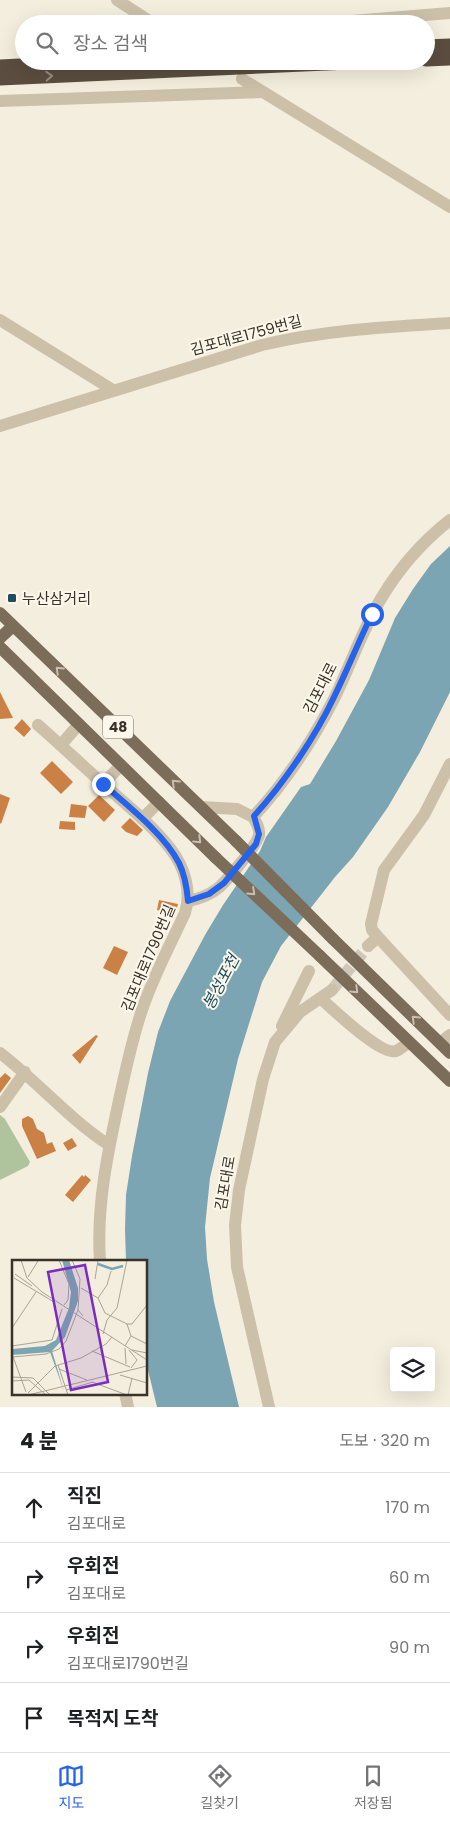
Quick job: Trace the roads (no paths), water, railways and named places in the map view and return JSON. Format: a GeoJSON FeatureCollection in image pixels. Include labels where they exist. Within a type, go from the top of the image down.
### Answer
{"type":"FeatureCollection","features":[{"type":"Feature","properties":{"kind":"highway"},"geometry":{"type":"LineString","coordinates":[[435,47],[450,46]]}},
{"type":"Feature","properties":{"kind":"highway"},"geometry":{"type":"LineString","coordinates":[[435,59],[450,58]]}},
{"type":"Feature","properties":{"kind":"highway"},"geometry":{"type":"LineString","coordinates":[[0,67],[15,66]]}},
{"type":"Feature","properties":{"kind":"highway"},"geometry":{"type":"LineString","coordinates":[[0,78],[174,70]]}},
{"type":"Feature","properties":{"kind":"main road","name":"48"},"geometry":{"type":"LineString","coordinates":[[0,613],[236,841],[333,939],[445,1039],[450,1053]]}},
{"type":"Feature","properties":{"kind":"main road"},"geometry":{"type":"LineString","coordinates":[[0,638],[13,626]]}},
{"type":"Feature","properties":{"kind":"main road","name":"48"},"geometry":{"type":"LineString","coordinates":[[0,647],[216,858],[450,1081]]}},
{"type":"Feature","properties":{"kind":"street"},"geometry":{"type":"LineString","coordinates":[[117,0],[140,15]]}},
{"type":"Feature","properties":{"kind":"street"},"geometry":{"type":"LineString","coordinates":[[425,15],[450,13]]}},
{"type":"Feature","properties":{"kind":"street"},"geometry":{"type":"LineString","coordinates":[[242,79],[450,207]]}},
{"type":"Feature","properties":{"kind":"street"},"geometry":{"type":"LineString","coordinates":[[0,101],[261,92]]}},
{"type":"Feature","properties":{"kind":"street"},"geometry":{"type":"LineString","coordinates":[[0,320],[113,390]]}},
{"type":"Feature","properties":{"kind":"street","name":"김포대로1759번길"},"geometry":{"type":"LineString","coordinates":[[0,426],[113,390],[297,336],[368,328],[450,323]]}},
{"type":"Feature","properties":{"kind":"street","name":"김포대로"},"geometry":{"type":"LineString","coordinates":[[254,816],[312,737],[335,696],[366,628],[390,584],[413,554],[450,520]]}},
{"type":"Feature","properties":{"kind":"street"},"geometry":{"type":"LineString","coordinates":[[60,745],[79,724]]}},
{"type":"Feature","properties":{"kind":"street","name":"김포대로1790번길"},"geometry":{"type":"LineString","coordinates":[[38,725],[142,819],[180,864],[187,888],[188,901],[185,913],[141,1012],[109,1145],[100,1210],[100,1260]]}},
{"type":"Feature","properties":{"kind":"street"},"geometry":{"type":"LineString","coordinates":[[450,764],[424,815],[384,870],[370,924],[378,937],[450,1015]]}},
{"type":"Feature","properties":{"kind":"street"},"geometry":{"type":"LineString","coordinates":[[103,784],[121,765]]}},
{"type":"Feature","properties":{"kind":"street"},"geometry":{"type":"LineString","coordinates":[[142,819],[159,802]]}},
{"type":"Feature","properties":{"kind":"street"},"geometry":{"type":"LineString","coordinates":[[188,901],[209,894],[224,883],[256,844],[259,834],[254,816],[237,809],[201,807]]}},
{"type":"Feature","properties":{"kind":"street"},"geometry":{"type":"LineString","coordinates":[[368,946],[378,937]]}},
{"type":"Feature","properties":{"kind":"street"},"geometry":{"type":"LineString","coordinates":[[275,1042],[309,971]]}},
{"type":"Feature","properties":{"kind":"street","name":"김포대로"},"geometry":{"type":"LineString","coordinates":[[269,1407],[237,1267],[235,1225],[239,1190],[263,1080],[275,1042],[300,1012],[332,990]]}},
{"type":"Feature","properties":{"kind":"street"},"geometry":{"type":"LineString","coordinates":[[320,998],[373,1043],[386,1051],[397,1051],[409,1042]]}},
{"type":"Feature","properties":{"kind":"street"},"geometry":{"type":"LineString","coordinates":[[0,1053],[25,1072],[81,1124],[109,1145]]}},
{"type":"Feature","properties":{"kind":"street"},"geometry":{"type":"LineString","coordinates":[[0,1107],[25,1072]]}},
{"type":"Feature","properties":{"kind":"street"},"geometry":{"type":"LineString","coordinates":[[125,1394],[128,1407]]}},
{"type":"Feature","properties":{"kind":"water","name":"봉성포천"},"geometry":{"type":"Polygon","coordinates":[[[450,546],[450,692],[420,752],[388,807],[353,857],[281,946],[262,982],[238,1059],[210,1178],[205,1227],[207,1259],[214,1302],[239,1407],[157,1407],[148,1370],[148,1260],[126,1260],[125,1229],[126,1195],[132,1156],[158,1032],[170,1001],[205,935],[260,851],[266,837],[301,787],[310,784],[369,680],[395,618],[431,564],[450,546]]]}},
{"type":"Feature","properties":{"kind":"tunnel"},"geometry":{"type":"LineString","coordinates":[[332,990],[368,946]]}},
{"type":"Feature","properties":{"kind":"place","name":"누산삼거리"},"geometry":{"type":"Point","coordinates":[12,598]}}]}
